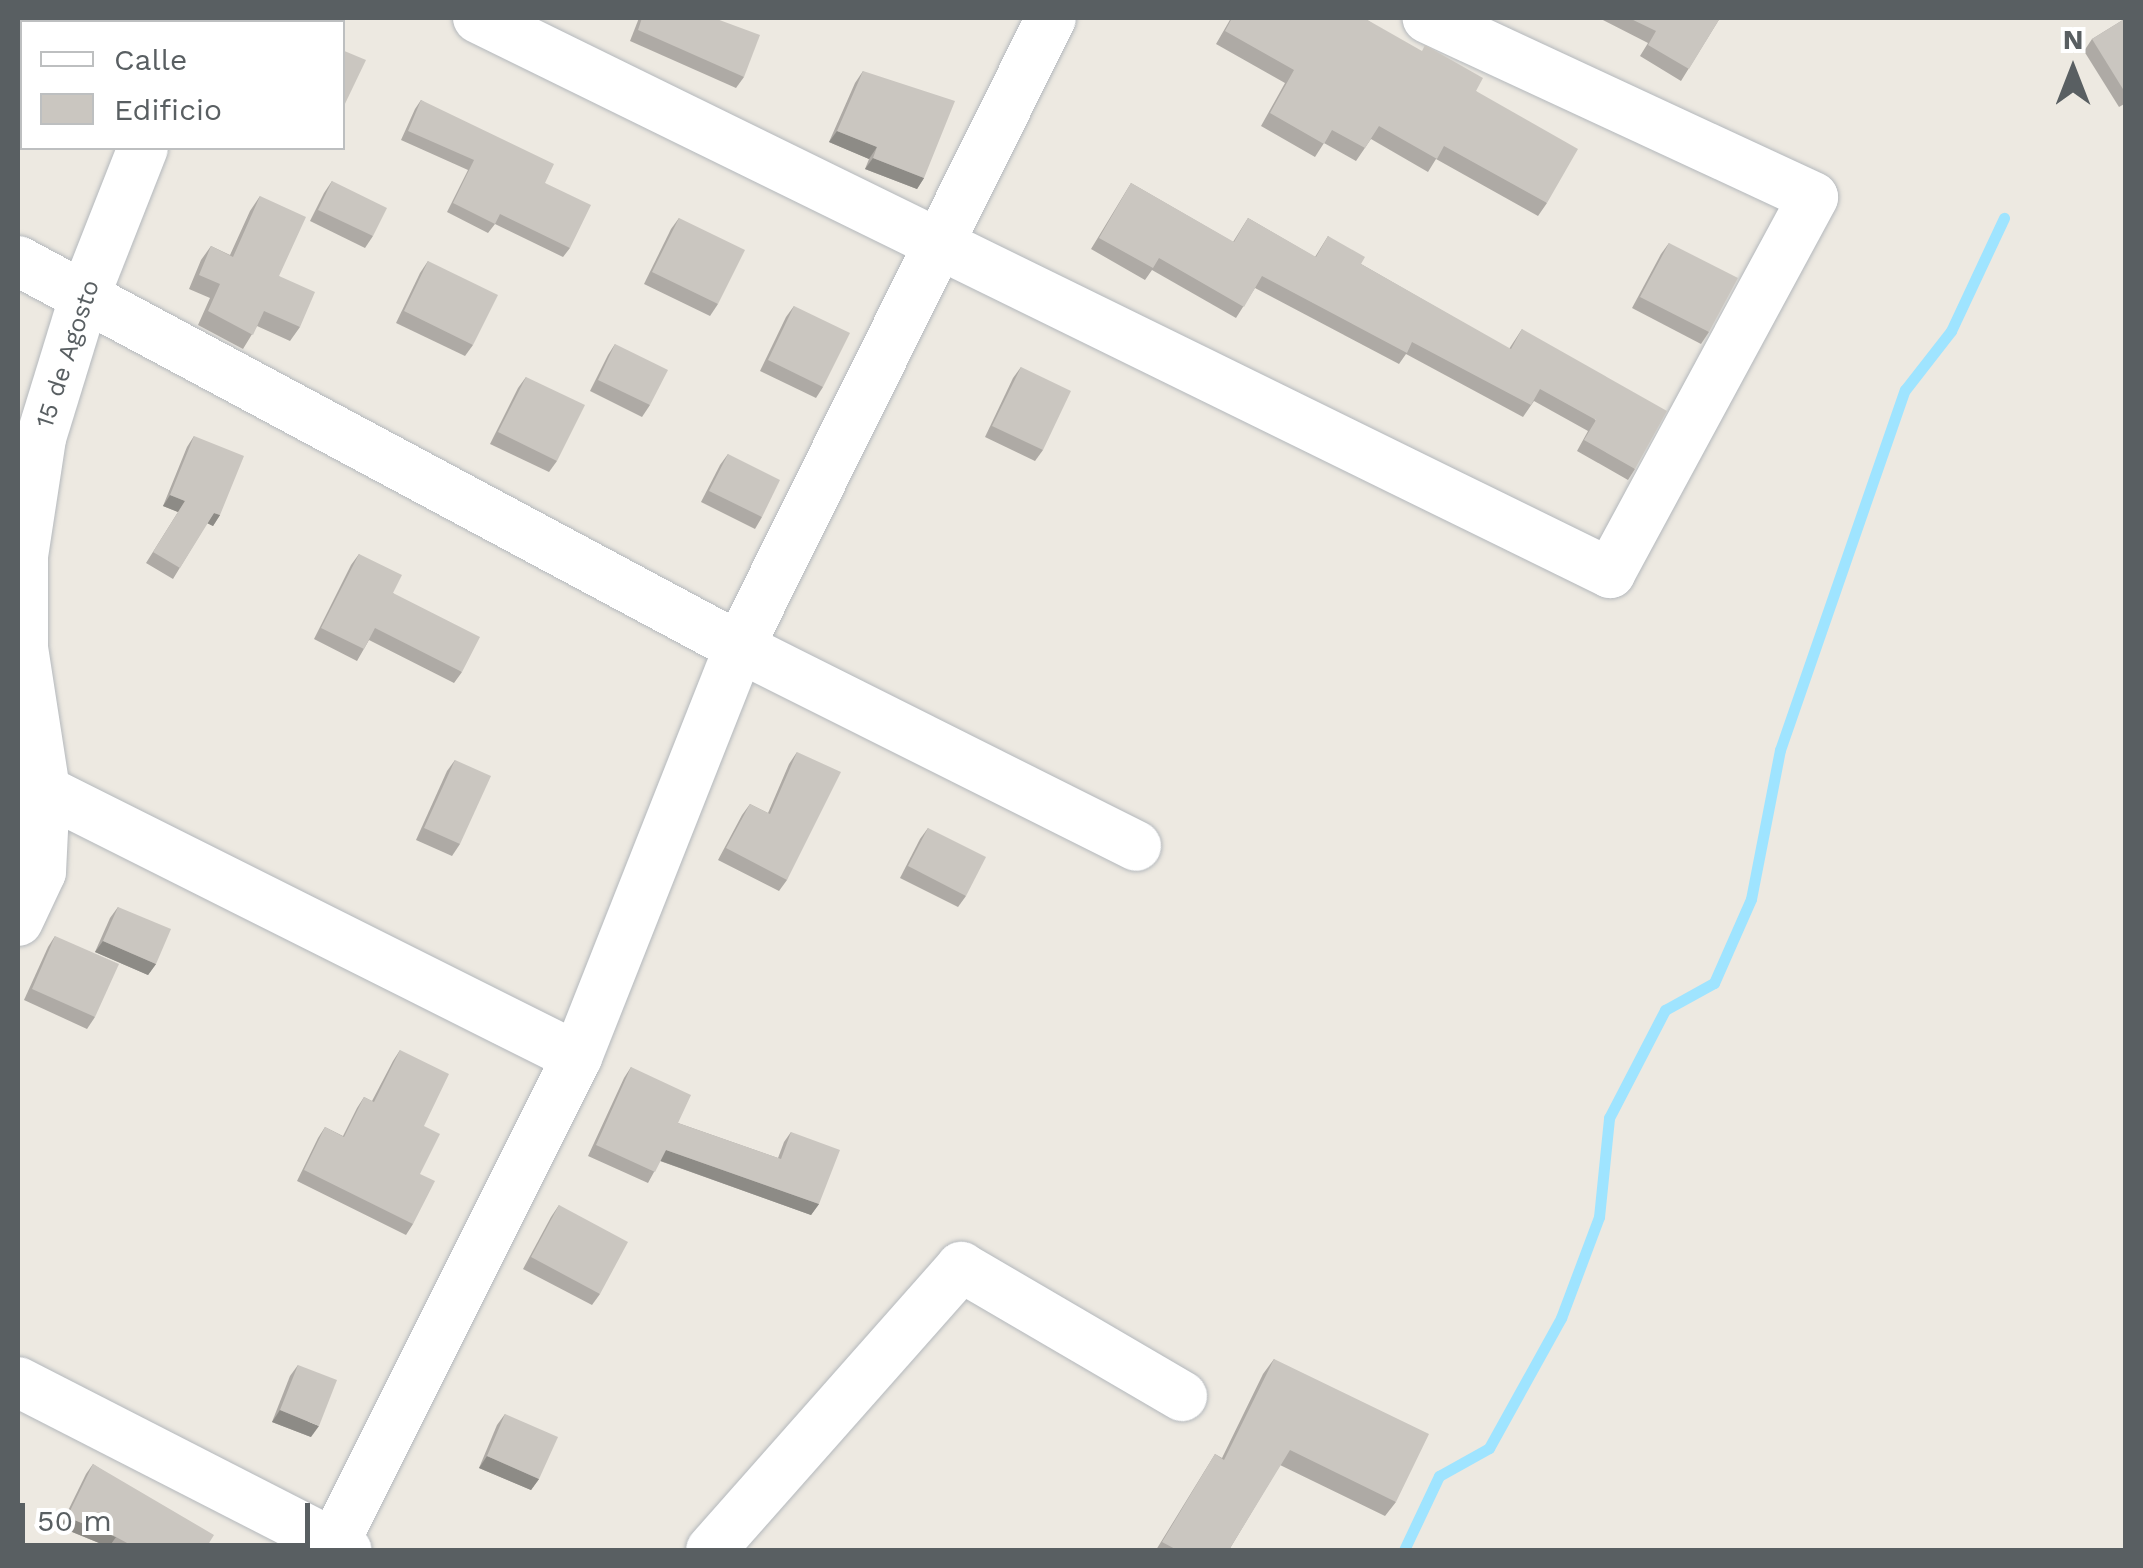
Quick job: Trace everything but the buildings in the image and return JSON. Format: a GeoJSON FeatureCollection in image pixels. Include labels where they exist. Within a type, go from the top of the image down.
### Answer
{"type":"FeatureCollection","features":[{"type":"Feature","properties":{"kind":"street"},"geometry":{"type":"LineString","coordinates":[[478,18],[1610,573],[1813,197],[1428,18]]}},
{"type":"Feature","properties":{"kind":"street"},"geometry":{"type":"LineString","coordinates":[[18,1382],[340,1547],[577,1058],[740,647],[1051,18]]}},
{"type":"Feature","properties":{"kind":"street","name":"15 de Agosto"},"geometry":{"type":"LineString","coordinates":[[18,921],[41,872],[22,648],[22,556],[41,438],[85,295],[142,150]]}},
{"type":"Feature","properties":{"kind":"street"},"geometry":{"type":"LineString","coordinates":[[18,261],[740,647],[1136,846]]}},
{"type":"Feature","properties":{"kind":"street"},"geometry":{"type":"LineString","coordinates":[[31,784],[577,1058]]}},
{"type":"Feature","properties":{"kind":"street"},"geometry":{"type":"LineString","coordinates":[[711,1550],[961,1267],[1182,1396]]}},
{"type":"Feature","properties":{"kind":"waterway"},"geometry":{"type":"LineString","coordinates":[[1404,1550],[1439,1476],[1489,1448],[1561,1318],[1599,1217],[1609,1118],[1665,1010],[1714,983],[1751,899],[1780,750],[1905,390],[1951,331],[2004,218]]}}]}
